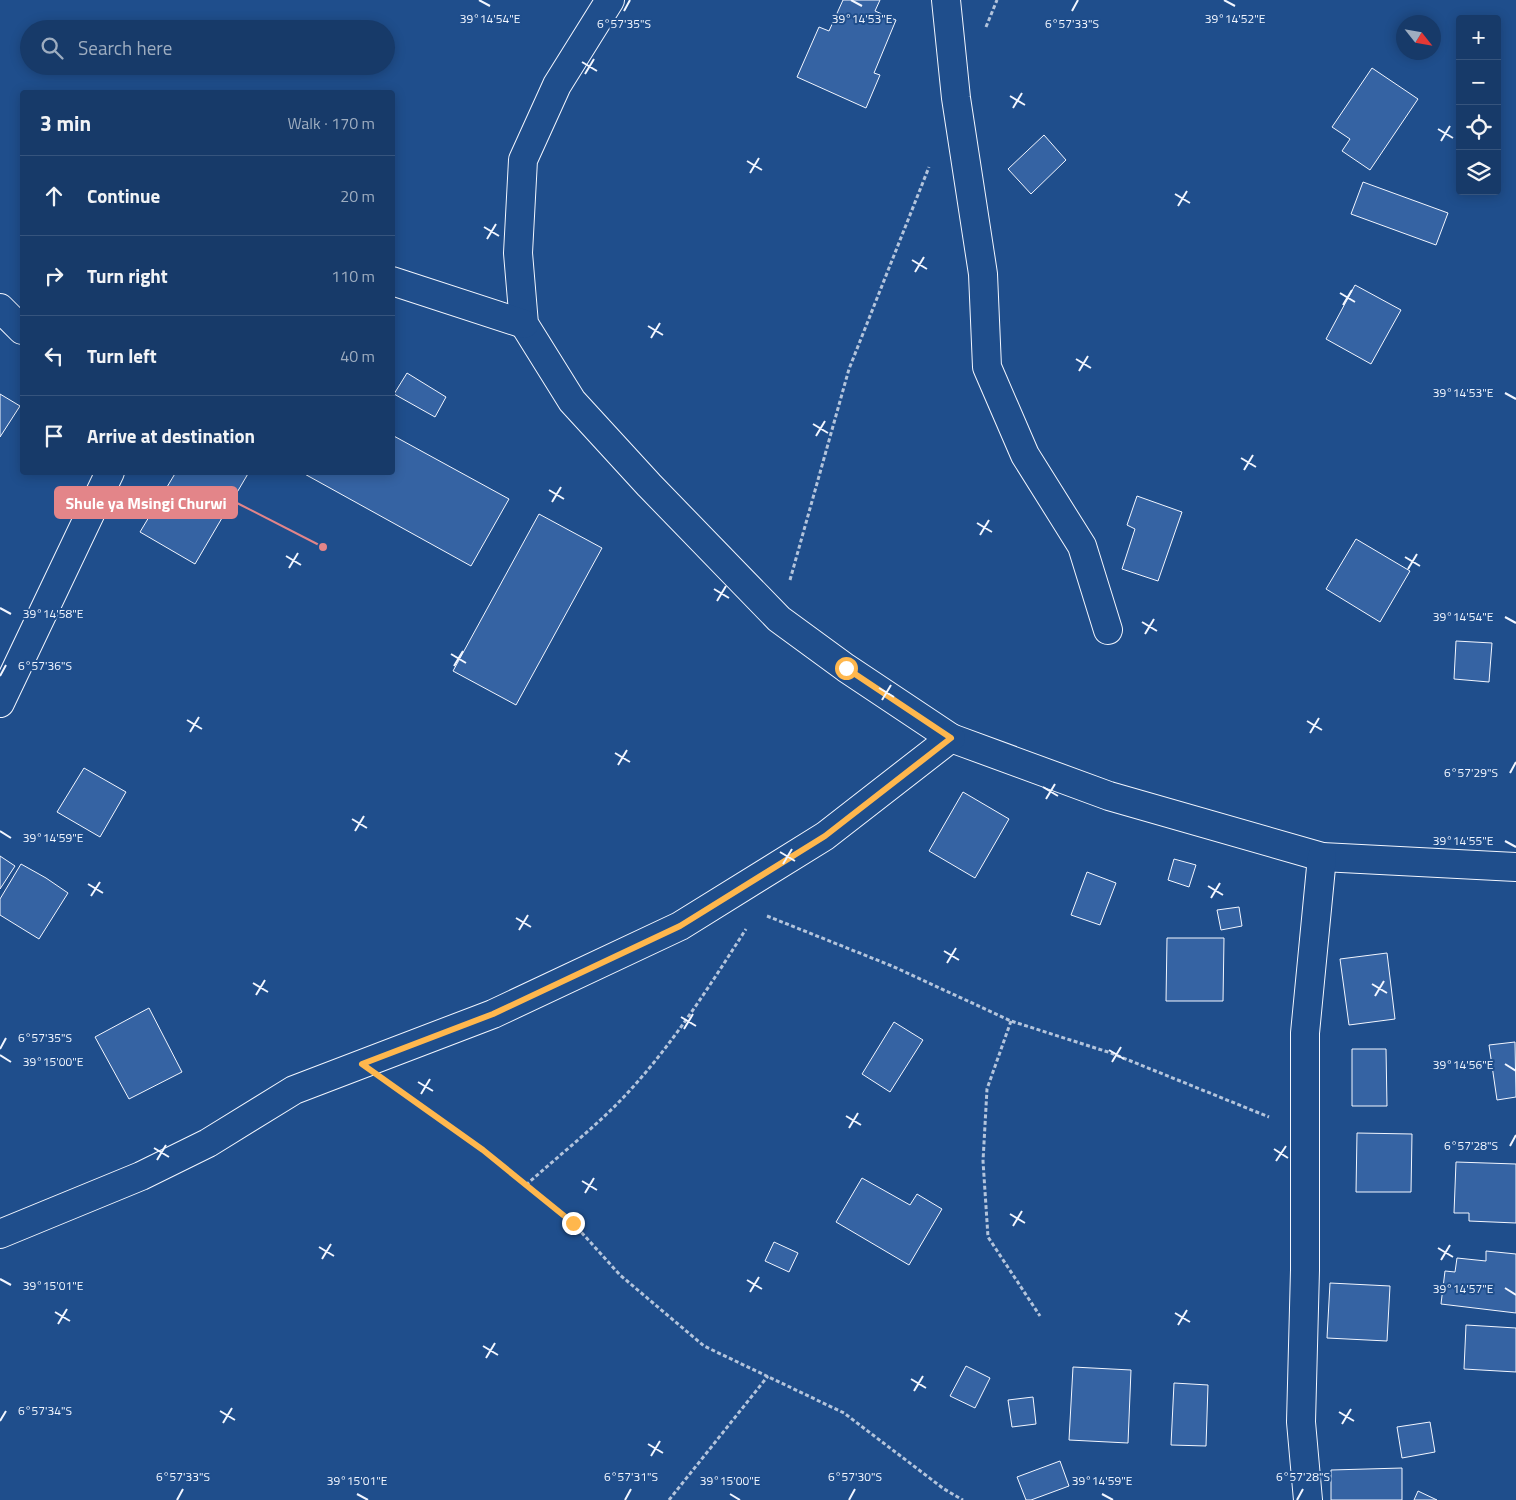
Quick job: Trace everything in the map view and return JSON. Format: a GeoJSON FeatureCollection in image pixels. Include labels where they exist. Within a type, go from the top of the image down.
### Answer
{"type":"FeatureCollection","features":[{"type":"Feature","properties":{"kind":"street"},"geometry":{"type":"LineString","coordinates":[[610,0],[557,86],[523,160],[518,253],[524,324],[572,401],[649,484],[780,619],[846,668],[951,738],[1109,796],[1322,857],[1516,867]]}},
{"type":"Feature","properties":{"kind":"street"},"geometry":{"type":"LineString","coordinates":[[946,0],[956,98],[983,274],[987,367],[1025,455],[1082,546],[1108,630]]}},
{"type":"Feature","properties":{"kind":"street"},"geometry":{"type":"LineString","coordinates":[[395,282],[524,324]]}},
{"type":"Feature","properties":{"kind":"street"},"geometry":{"type":"LineString","coordinates":[[0,308],[20,328]]}},
{"type":"Feature","properties":{"kind":"street"},"geometry":{"type":"LineString","coordinates":[[0,703],[109,475]]}},
{"type":"Feature","properties":{"kind":"street"},"geometry":{"type":"LineString","coordinates":[[0,1234],[141,1176],[208,1143],[294,1090],[493,1014],[680,926],[825,836],[951,738]]}},
{"type":"Feature","properties":{"kind":"street"},"geometry":{"type":"LineString","coordinates":[[1308,1500],[1301,1422],[1305,1270],[1305,1033],[1322,857]]}},
{"type":"Feature","properties":{"kind":"path"},"geometry":{"type":"LineString","coordinates":[[982,36],[998,0]]}},
{"type":"Feature","properties":{"kind":"path"},"geometry":{"type":"LineString","coordinates":[[780,619],[849,369],[931,161]]}},
{"type":"Feature","properties":{"kind":"path"},"geometry":{"type":"LineString","coordinates":[[724,899],[892,966],[1011,1021],[1111,1053],[1305,1131]]}},
{"type":"Feature","properties":{"kind":"path"},"geometry":{"type":"LineString","coordinates":[[526,1185],[617,1104],[664,1050],[706,991],[747,928]]}},
{"type":"Feature","properties":{"kind":"path"},"geometry":{"type":"LineString","coordinates":[[1011,1021],[987,1089],[983,1161],[988,1237],[1040,1316]]}},
{"type":"Feature","properties":{"kind":"path"},"geometry":{"type":"LineString","coordinates":[[362,1064],[483,1150],[573,1223],[620,1275],[704,1346],[844,1413],[944,1490],[964,1500]]}},
{"type":"Feature","properties":{"kind":"path"},"geometry":{"type":"LineString","coordinates":[[669,1500],[768,1376]]}},
{"type":"Feature","properties":{"kind":"building"},"geometry":{"type":"Polygon","coordinates":[[[843,0],[880,0],[875,11],[896,20],[874,73],[880,75],[866,108],[797,77],[819,27],[829,31],[843,0]]]}},
{"type":"Feature","properties":{"kind":"building"},"geometry":{"type":"Polygon","coordinates":[[[1372,68],[1418,99],[1370,170],[1342,151],[1350,139],[1332,127],[1372,68]]]}},
{"type":"Feature","properties":{"kind":"building"},"geometry":{"type":"Polygon","coordinates":[[[1044,135],[1066,160],[1031,194],[1008,169],[1044,135]]]}},
{"type":"Feature","properties":{"kind":"building"},"geometry":{"type":"Polygon","coordinates":[[[1363,182],[1448,213],[1436,245],[1351,214],[1363,182]]]}},
{"type":"Feature","properties":{"kind":"building"},"geometry":{"type":"Polygon","coordinates":[[[1355,285],[1401,310],[1371,364],[1326,339],[1355,285]]]}},
{"type":"Feature","properties":{"kind":"building"},"geometry":{"type":"Polygon","coordinates":[[[407,373],[446,397],[435,417],[395,395],[407,373]]]}},
{"type":"Feature","properties":{"kind":"building"},"geometry":{"type":"Polygon","coordinates":[[[0,394],[20,406],[0,437],[0,394]]]}},
{"type":"Feature","properties":{"kind":"building"},"geometry":{"type":"Polygon","coordinates":[[[395,437],[509,499],[471,566],[306,475],[395,475],[395,437]]]}},
{"type":"Feature","properties":{"kind":"building"},"geometry":{"type":"Polygon","coordinates":[[[174,475],[247,475],[195,564],[140,532],[174,475]]]}},
{"type":"Feature","properties":{"kind":"building"},"geometry":{"type":"Polygon","coordinates":[[[1137,496],[1182,512],[1158,581],[1122,569],[1135,529],[1127,525],[1137,496]]]}},
{"type":"Feature","properties":{"kind":"building"},"geometry":{"type":"Polygon","coordinates":[[[539,514],[602,548],[516,705],[453,671],[539,514]]]}},
{"type":"Feature","properties":{"kind":"building"},"geometry":{"type":"Polygon","coordinates":[[[1356,539],[1410,571],[1380,622],[1326,589],[1356,539]]]}},
{"type":"Feature","properties":{"kind":"building"},"geometry":{"type":"Polygon","coordinates":[[[1456,641],[1492,643],[1489,682],[1454,679],[1456,641]]]}},
{"type":"Feature","properties":{"kind":"building"},"geometry":{"type":"Polygon","coordinates":[[[84,768],[126,792],[100,837],[57,812],[84,768]]]}},
{"type":"Feature","properties":{"kind":"building"},"geometry":{"type":"Polygon","coordinates":[[[963,792],[1009,819],[975,878],[929,851],[963,792]]]}},
{"type":"Feature","properties":{"kind":"building"},"geometry":{"type":"Polygon","coordinates":[[[0,856],[15,866],[0,889],[0,856]]]}},
{"type":"Feature","properties":{"kind":"building"},"geometry":{"type":"Polygon","coordinates":[[[1174,859],[1196,865],[1189,887],[1168,880],[1174,859]]]}},
{"type":"Feature","properties":{"kind":"building"},"geometry":{"type":"Polygon","coordinates":[[[21,864],[68,893],[39,939],[0,915],[0,899],[21,864]]]}},
{"type":"Feature","properties":{"kind":"building"},"geometry":{"type":"Polygon","coordinates":[[[1087,872],[1116,883],[1100,925],[1071,915],[1087,872]]]}},
{"type":"Feature","properties":{"kind":"building"},"geometry":{"type":"Polygon","coordinates":[[[1239,907],[1242,926],[1221,930],[1217,910],[1239,907]]]}},
{"type":"Feature","properties":{"kind":"building"},"geometry":{"type":"Polygon","coordinates":[[[1167,938],[1224,938],[1223,1001],[1166,1001],[1167,938]]]}},
{"type":"Feature","properties":{"kind":"building"},"geometry":{"type":"Polygon","coordinates":[[[1387,953],[1395,1019],[1349,1025],[1340,959],[1387,953]]]}},
{"type":"Feature","properties":{"kind":"building"},"geometry":{"type":"Polygon","coordinates":[[[149,1008],[182,1072],[129,1099],[95,1037],[149,1008]]]}},
{"type":"Feature","properties":{"kind":"building"},"geometry":{"type":"Polygon","coordinates":[[[894,1022],[923,1040],[890,1092],[862,1074],[894,1022]]]}},
{"type":"Feature","properties":{"kind":"building"},"geometry":{"type":"Polygon","coordinates":[[[1515,1042],[1516,1097],[1497,1100],[1489,1045],[1515,1042]]]}},
{"type":"Feature","properties":{"kind":"building"},"geometry":{"type":"Polygon","coordinates":[[[1352,1049],[1386,1049],[1387,1106],[1352,1106],[1352,1049]]]}},
{"type":"Feature","properties":{"kind":"building"},"geometry":{"type":"Polygon","coordinates":[[[1357,1133],[1412,1134],[1411,1192],[1356,1192],[1357,1133]]]}},
{"type":"Feature","properties":{"kind":"building"},"geometry":{"type":"Polygon","coordinates":[[[1456,1162],[1516,1164],[1516,1223],[1469,1221],[1469,1213],[1454,1213],[1456,1162]]]}},
{"type":"Feature","properties":{"kind":"building"},"geometry":{"type":"Polygon","coordinates":[[[862,1178],[910,1205],[917,1194],[942,1209],[909,1265],[836,1222],[862,1178]]]}},
{"type":"Feature","properties":{"kind":"building"},"geometry":{"type":"Polygon","coordinates":[[[774,1242],[798,1253],[789,1272],[765,1261],[774,1242]]]}},
{"type":"Feature","properties":{"kind":"building"},"geometry":{"type":"Polygon","coordinates":[[[1486,1251],[1516,1254],[1516,1313],[1441,1304],[1445,1271],[1455,1272],[1457,1258],[1486,1261],[1486,1251]]]}},
{"type":"Feature","properties":{"kind":"building"},"geometry":{"type":"Polygon","coordinates":[[[1330,1283],[1390,1286],[1387,1341],[1327,1338],[1330,1283]]]}},
{"type":"Feature","properties":{"kind":"building"},"geometry":{"type":"Polygon","coordinates":[[[1466,1325],[1516,1328],[1516,1372],[1464,1369],[1466,1325]]]}},
{"type":"Feature","properties":{"kind":"building"},"geometry":{"type":"Polygon","coordinates":[[[966,1366],[990,1378],[975,1408],[950,1396],[966,1366]]]}},
{"type":"Feature","properties":{"kind":"building"},"geometry":{"type":"Polygon","coordinates":[[[1073,1367],[1131,1370],[1128,1443],[1069,1440],[1073,1367]]]}},
{"type":"Feature","properties":{"kind":"building"},"geometry":{"type":"Polygon","coordinates":[[[1174,1383],[1208,1385],[1206,1446],[1171,1445],[1174,1383]]]}},
{"type":"Feature","properties":{"kind":"building"},"geometry":{"type":"Polygon","coordinates":[[[1033,1397],[1036,1424],[1012,1427],[1008,1400],[1033,1397]]]}},
{"type":"Feature","properties":{"kind":"building"},"geometry":{"type":"Polygon","coordinates":[[[1430,1422],[1435,1452],[1402,1458],[1397,1427],[1430,1422]]]}},
{"type":"Feature","properties":{"kind":"building"},"geometry":{"type":"Polygon","coordinates":[[[1060,1461],[1069,1486],[1031,1500],[1026,1500],[1017,1477],[1060,1461]]]}},
{"type":"Feature","properties":{"kind":"building"},"geometry":{"type":"Polygon","coordinates":[[[1402,1468],[1402,1500],[1331,1500],[1331,1470],[1402,1468]]]}},
{"type":"Feature","properties":{"kind":"building"},"geometry":{"type":"Polygon","coordinates":[[[1418,1491],[1437,1500],[1414,1500],[1418,1491]]]}},
{"type":"Feature","properties":{"kind":"place","name":"Shule ya Msingi Churwi"},"geometry":{"type":"Point","coordinates":[323,547]}},
{"type":"Feature","properties":{"kind":"route"},"geometry":{"type":"LineString","coordinates":[[573,1223],[483,1150],[362,1064],[493,1014],[680,926],[825,836],[951,738],[846,668]]}}]}
